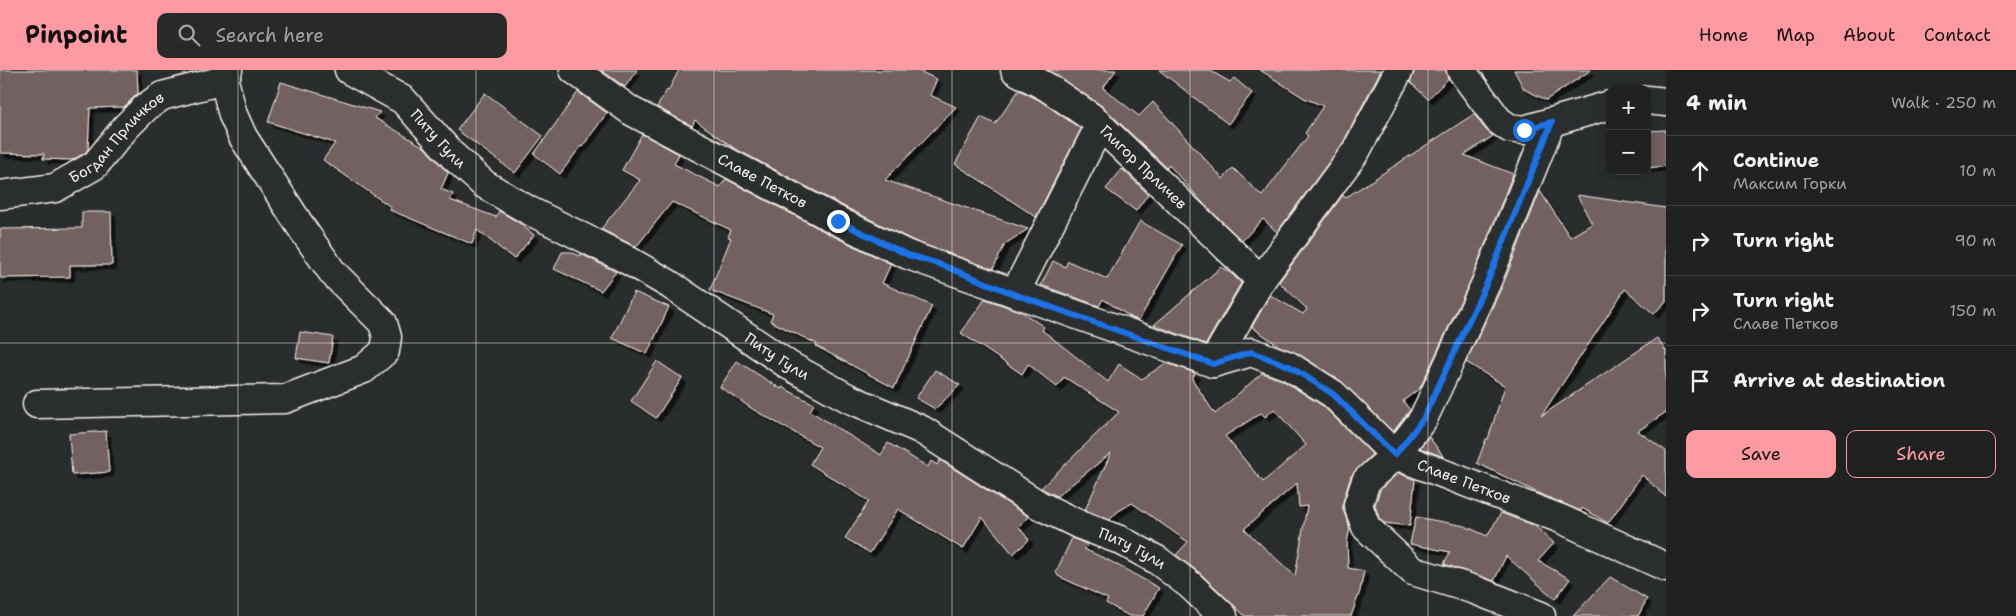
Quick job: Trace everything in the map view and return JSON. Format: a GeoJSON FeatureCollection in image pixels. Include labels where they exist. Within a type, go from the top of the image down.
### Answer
{"type":"FeatureCollection","features":[{"type":"Feature","properties":{"kind":"street","name":"Питу Гули"},"geometry":{"type":"LineString","coordinates":[[349,70],[403,100],[453,156],[484,184],[528,210],[647,271],[807,375],[848,398],[922,430],[1039,505],[1080,525],[1120,540],[1157,560],[1190,585],[1223,616]]}},
{"type":"Feature","properties":{"kind":"street","name":"Славе Петков"},"geometry":{"type":"LineString","coordinates":[[574,70],[631,112],[838,221],[908,255],[939,264],[1014,294],[1213,364],[1251,352],[1289,366],[1333,394],[1395,455],[1561,519],[1666,566]]}},
{"type":"Feature","properties":{"kind":"street","name":"Глигор Прличев"},"geometry":{"type":"LineString","coordinates":[[1015,70],[1047,87],[1091,117],[1260,280]]}},
{"type":"Feature","properties":{"kind":"street"},"geometry":{"type":"LineString","coordinates":[[1213,364],[1260,280],[1356,151],[1399,70]]}},
{"type":"Feature","properties":{"kind":"street"},"geometry":{"type":"LineString","coordinates":[[1461,70],[1498,120],[1509,128],[1524,130],[1606,105]]}},
{"type":"Feature","properties":{"kind":"street"},"geometry":{"type":"LineString","coordinates":[[37,404],[285,399],[364,369],[384,351],[387,337],[383,322],[333,273],[243,137],[233,115],[226,75]]}},
{"type":"Feature","properties":{"kind":"street","name":"Богдан Прличков"},"geometry":{"type":"LineString","coordinates":[[0,194],[55,188],[95,165],[126,127],[146,107],[162,96],[226,75]]}},
{"type":"Feature","properties":{"kind":"street"},"geometry":{"type":"LineString","coordinates":[[1651,100],[1666,102]]}},
{"type":"Feature","properties":{"kind":"street"},"geometry":{"type":"LineString","coordinates":[[1541,616],[1475,590],[1413,571],[1366,528],[1358,505],[1366,481],[1395,455],[1423,419],[1488,280],[1552,122]]}},
{"type":"Feature","properties":{"kind":"street"},"geometry":{"type":"LineString","coordinates":[[1014,294],[1100,125]]}},
{"type":"Feature","properties":{"kind":"building"},"geometry":{"type":"Polygon","coordinates":[[[0,70],[137,70],[138,93],[124,107],[90,108],[88,149],[85,153],[72,160],[43,159],[44,154],[0,153],[0,70]]]}},
{"type":"Feature","properties":{"kind":"building"},"geometry":{"type":"Polygon","coordinates":[[[601,70],[637,70],[625,87],[601,70]]]}},
{"type":"Feature","properties":{"kind":"building"},"geometry":{"type":"Polygon","coordinates":[[[679,70],[916,70],[937,79],[930,95],[956,107],[885,180],[1028,229],[1005,244],[993,269],[914,241],[734,148],[695,120],[692,126],[657,107],[679,70]]]}},
{"type":"Feature","properties":{"kind":"building"},"geometry":{"type":"Polygon","coordinates":[[[1048,70],[1116,70],[1103,88],[1139,116],[1153,102],[1223,179],[1233,168],[1262,196],[1308,136],[1305,133],[1323,106],[1304,98],[1260,70],[1381,70],[1343,143],[1277,232],[1263,219],[1242,241],[1202,202],[1169,165],[1167,168],[1102,106],[1048,70]]]}},
{"type":"Feature","properties":{"kind":"building"},"geometry":{"type":"Polygon","coordinates":[[[1159,70],[1209,70],[1230,82],[1234,78],[1252,93],[1228,124],[1159,70]]]}},
{"type":"Feature","properties":{"kind":"building"},"geometry":{"type":"Polygon","coordinates":[[[1415,70],[1446,70],[1448,79],[1428,99],[1410,82],[1415,70]]]}},
{"type":"Feature","properties":{"kind":"building"},"geometry":{"type":"Polygon","coordinates":[[[1514,70],[1591,70],[1546,100],[1524,89],[1514,70]]]}},
{"type":"Feature","properties":{"kind":"building"},"geometry":{"type":"Polygon","coordinates":[[[281,82],[380,112],[375,118],[424,147],[448,173],[441,189],[453,194],[450,200],[496,217],[499,211],[521,224],[534,235],[514,259],[477,230],[472,244],[390,210],[391,207],[323,160],[335,143],[268,122],[281,82]]]}},
{"type":"Feature","properties":{"kind":"building"},"geometry":{"type":"Polygon","coordinates":[[[1019,90],[1039,100],[1081,129],[1036,217],[955,164],[981,117],[995,124],[1019,90]]]}},
{"type":"Feature","properties":{"kind":"building"},"geometry":{"type":"Polygon","coordinates":[[[578,92],[607,113],[560,174],[534,154],[578,92]]]}},
{"type":"Feature","properties":{"kind":"building"},"geometry":{"type":"Polygon","coordinates":[[[485,93],[543,136],[515,173],[457,130],[485,93]]]}},
{"type":"Feature","properties":{"kind":"building"},"geometry":{"type":"Polygon","coordinates":[[[1474,114],[1493,136],[1464,155],[1513,174],[1473,275],[1420,388],[1403,401],[1410,410],[1393,432],[1341,381],[1297,353],[1279,346],[1252,327],[1270,295],[1303,314],[1307,309],[1279,282],[1343,195],[1345,198],[1474,114]]]}},
{"type":"Feature","properties":{"kind":"building"},"geometry":{"type":"Polygon","coordinates":[[[1666,130],[1666,166],[1651,168],[1651,131],[1666,130]]]}},
{"type":"Feature","properties":{"kind":"building"},"geometry":{"type":"Polygon","coordinates":[[[642,134],[679,154],[674,164],[720,187],[726,179],[831,235],[891,264],[882,283],[932,306],[894,388],[816,346],[817,344],[770,321],[773,314],[710,290],[731,238],[728,237],[731,230],[672,202],[636,247],[601,229],[640,180],[622,170],[642,134]]]}},
{"type":"Feature","properties":{"kind":"building"},"geometry":{"type":"Polygon","coordinates":[[[1122,169],[1148,194],[1136,211],[1106,189],[1122,169]]]}},
{"type":"Feature","properties":{"kind":"building"},"geometry":{"type":"Polygon","coordinates":[[[1540,191],[1570,237],[1592,224],[1577,195],[1666,208],[1666,301],[1654,314],[1625,289],[1541,416],[1657,338],[1666,351],[1666,412],[1638,431],[1666,451],[1666,497],[1642,475],[1608,523],[1582,508],[1581,511],[1538,493],[1477,463],[1486,439],[1488,439],[1505,386],[1466,362],[1502,287],[1540,191]]]}},
{"type":"Feature","properties":{"kind":"building"},"geometry":{"type":"Polygon","coordinates":[[[82,212],[111,212],[112,265],[70,265],[70,277],[0,278],[0,229],[82,228],[82,212]]]}},
{"type":"Feature","properties":{"kind":"building"},"geometry":{"type":"Polygon","coordinates":[[[1140,221],[1182,245],[1139,320],[1132,318],[1103,299],[1099,306],[1041,285],[1053,261],[1065,267],[1068,261],[1107,279],[1140,221]]]}},
{"type":"Feature","properties":{"kind":"building"},"geometry":{"type":"Polygon","coordinates":[[[562,252],[571,252],[579,256],[581,254],[616,272],[601,291],[554,269],[562,252]]]}},
{"type":"Feature","properties":{"kind":"building"},"geometry":{"type":"Polygon","coordinates":[[[1221,267],[1241,283],[1206,344],[1154,325],[1221,267]]]}},
{"type":"Feature","properties":{"kind":"building"},"geometry":{"type":"Polygon","coordinates":[[[634,292],[669,307],[647,354],[612,338],[634,292]]]}},
{"type":"Feature","properties":{"kind":"building"},"geometry":{"type":"Polygon","coordinates":[[[985,299],[1022,312],[1044,327],[1042,330],[1108,382],[1119,364],[1142,379],[1166,363],[1195,373],[1192,379],[1215,414],[1262,373],[1282,380],[1323,406],[1372,454],[1351,476],[1343,501],[1343,510],[1350,528],[1347,542],[1348,568],[1364,571],[1360,591],[1351,616],[1245,616],[1201,574],[1176,555],[1188,542],[1132,503],[1117,512],[1110,520],[1085,510],[1111,453],[1057,496],[1041,488],[1119,412],[1064,377],[1057,387],[1028,364],[1022,374],[961,333],[985,299]],[[1274,409],[1265,417],[1261,413],[1225,436],[1263,482],[1306,445],[1274,409]],[[1297,483],[1244,529],[1295,576],[1307,506],[1299,507],[1297,483]]]}},
{"type":"Feature","properties":{"kind":"building"},"geometry":{"type":"Polygon","coordinates":[[[300,332],[333,337],[329,363],[296,358],[300,332]]]}},
{"type":"Feature","properties":{"kind":"building"},"geometry":{"type":"Polygon","coordinates":[[[657,361],[682,378],[656,418],[631,401],[657,361]]]}},
{"type":"Feature","properties":{"kind":"building"},"geometry":{"type":"Polygon","coordinates":[[[737,361],[781,389],[782,387],[814,404],[810,411],[881,455],[888,443],[928,467],[931,461],[937,465],[940,460],[1029,517],[1019,527],[1029,540],[1013,554],[982,517],[963,549],[898,509],[870,553],[845,538],[869,501],[810,464],[820,447],[754,410],[720,387],[737,361]]]}},
{"type":"Feature","properties":{"kind":"building"},"geometry":{"type":"Polygon","coordinates":[[[935,370],[960,385],[935,409],[916,398],[935,370]]]}},
{"type":"Feature","properties":{"kind":"building"},"geometry":{"type":"Polygon","coordinates":[[[106,431],[109,472],[72,475],[69,434],[106,431]]]}},
{"type":"Feature","properties":{"kind":"building"},"geometry":{"type":"Polygon","coordinates":[[[1429,437],[1444,457],[1420,448],[1429,437]]]}},
{"type":"Feature","properties":{"kind":"building"},"geometry":{"type":"Polygon","coordinates":[[[1398,473],[1415,480],[1410,526],[1384,523],[1379,518],[1375,505],[1380,490],[1398,473]]]}},
{"type":"Feature","properties":{"kind":"building"},"geometry":{"type":"Polygon","coordinates":[[[1501,513],[1535,526],[1554,543],[1538,561],[1570,579],[1555,599],[1506,556],[1494,581],[1444,564],[1450,552],[1410,544],[1416,517],[1465,526],[1487,536],[1501,513]]]}},
{"type":"Feature","properties":{"kind":"building"},"geometry":{"type":"Polygon","coordinates":[[[1072,538],[1088,545],[1084,549],[1159,588],[1143,616],[1129,616],[1106,603],[1108,599],[1058,576],[1056,572],[1072,538]]]}},
{"type":"Feature","properties":{"kind":"building"},"geometry":{"type":"Polygon","coordinates":[[[1610,577],[1647,599],[1638,616],[1573,616],[1610,577]]]}},
{"type":"Feature","properties":{"kind":"route"},"geometry":{"type":"LineString","coordinates":[[838,221],[908,255],[939,264],[1014,294],[1213,364],[1251,352],[1289,366],[1333,394],[1395,455],[1423,419],[1488,280],[1552,122],[1524,130]]}}]}
